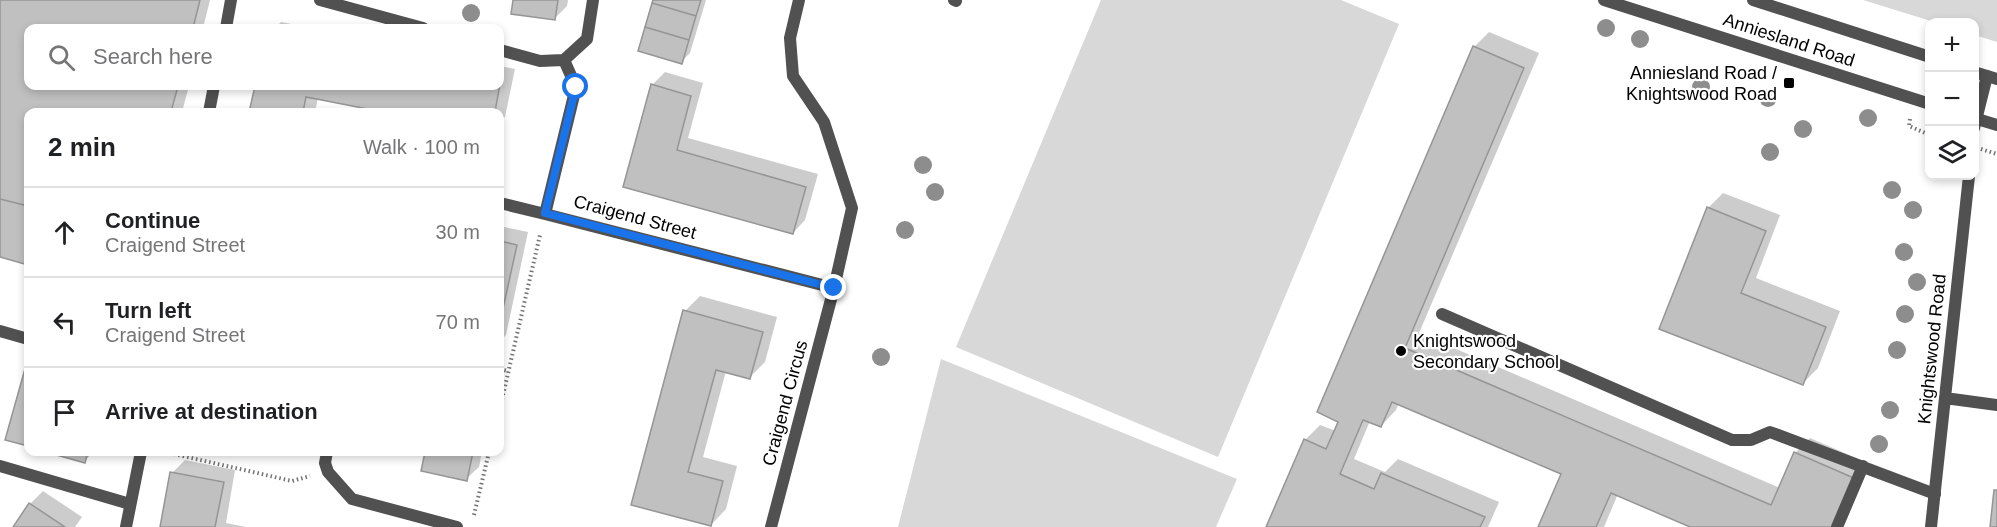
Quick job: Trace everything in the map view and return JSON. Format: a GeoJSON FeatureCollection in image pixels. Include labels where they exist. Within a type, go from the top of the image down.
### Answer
{"type":"FeatureCollection","features":[{"type":"Feature","properties":{"kind":"street"},"geometry":{"type":"LineString","coordinates":[[227,24],[231,0]]}},
{"type":"Feature","properties":{"kind":"street"},"geometry":{"type":"LineString","coordinates":[[320,0],[408,24]]}},
{"type":"Feature","properties":{"kind":"street"},"geometry":{"type":"LineString","coordinates":[[504,51],[540,61],[564,60],[587,39],[594,0]]}},
{"type":"Feature","properties":{"kind":"street","name":"Craigend Circus"},"geometry":{"type":"LineString","coordinates":[[771,527],[834,288],[852,208],[824,122],[794,76],[790,38],[799,0]]}},
{"type":"Feature","properties":{"kind":"street","name":"Anniesland Road"},"geometry":{"type":"LineString","coordinates":[[1604,0],[1925,103]]}},
{"type":"Feature","properties":{"kind":"street","name":"Anniesland Road"},"geometry":{"type":"LineString","coordinates":[[1753,0],[1925,56]]}},
{"type":"Feature","properties":{"kind":"street","name":"Craigend Street"},"geometry":{"type":"LineString","coordinates":[[564,60],[576,87],[545,213],[834,288]]}},
{"type":"Feature","properties":{"kind":"street"},"geometry":{"type":"LineString","coordinates":[[1979,111],[1992,78]]}},
{"type":"Feature","properties":{"kind":"street"},"geometry":{"type":"LineString","coordinates":[[210,108],[213,90]]}},
{"type":"Feature","properties":{"kind":"street"},"geometry":{"type":"LineString","coordinates":[[1979,122],[1997,125]]}},
{"type":"Feature","properties":{"kind":"street","name":"Knightswood Road"},"geometry":{"type":"LineString","coordinates":[[1931,527],[1969,180]]}},
{"type":"Feature","properties":{"kind":"street"},"geometry":{"type":"LineString","coordinates":[[504,204],[545,213]]}},
{"type":"Feature","properties":{"kind":"street"},"geometry":{"type":"LineString","coordinates":[[1442,314],[1732,440],[1751,440],[1770,432],[1935,494]]}},
{"type":"Feature","properties":{"kind":"street"},"geometry":{"type":"LineString","coordinates":[[0,331],[24,338]]}},
{"type":"Feature","properties":{"kind":"street"},"geometry":{"type":"LineString","coordinates":[[1945,398],[1997,405]]}},
{"type":"Feature","properties":{"kind":"street"},"geometry":{"type":"LineString","coordinates":[[126,527],[140,456]]}},
{"type":"Feature","properties":{"kind":"street"},"geometry":{"type":"LineString","coordinates":[[326,456],[325,463],[328,471],[352,499],[457,527]]}},
{"type":"Feature","properties":{"kind":"street"},"geometry":{"type":"LineString","coordinates":[[0,466],[130,504]]}},
{"type":"Feature","properties":{"kind":"street"},"geometry":{"type":"LineString","coordinates":[[1837,527],[1863,466]]}},
{"type":"Feature","properties":{"kind":"path"},"geometry":{"type":"LineString","coordinates":[[1979,149],[1997,154]]}},
{"type":"Feature","properties":{"kind":"path"},"geometry":{"type":"LineString","coordinates":[[504,390],[545,213]]}},
{"type":"Feature","properties":{"kind":"path"},"geometry":{"type":"LineString","coordinates":[[504,370],[508,371]]}},
{"type":"Feature","properties":{"kind":"path"},"geometry":{"type":"LineString","coordinates":[[183,456],[292,481],[328,471]]}},
{"type":"Feature","properties":{"kind":"path"},"geometry":{"type":"LineString","coordinates":[[474,516],[488,456]]}},
{"type":"Feature","properties":{"kind":"shaded area"},"geometry":{"type":"Polygon","coordinates":[[[1101,0],[1341,0],[1399,24],[1218,457],[956,347],[1101,0]]]}},
{"type":"Feature","properties":{"kind":"shaded area"},"geometry":{"type":"Polygon","coordinates":[[[1863,0],[1997,0],[1997,42],[1979,36],[1979,18],[1925,19],[1863,0]]]}},
{"type":"Feature","properties":{"kind":"shaded area"},"geometry":{"type":"Polygon","coordinates":[[[941,359],[1237,479],[1216,527],[898,527],[941,359]]]}},
{"type":"Feature","properties":{"kind":"building"},"geometry":{"type":"Polygon","coordinates":[[[0,0],[200,0],[194,24],[24,24],[24,90],[177,90],[172,108],[24,108],[24,205],[0,199],[0,0]]]}},
{"type":"Feature","properties":{"kind":"building"},"geometry":{"type":"Polygon","coordinates":[[[513,0],[558,0],[555,20],[511,14],[513,0]]]}},
{"type":"Feature","properties":{"kind":"building"},"geometry":{"type":"Polygon","coordinates":[[[653,0],[701,0],[696,16],[652,3],[653,0]]]}},
{"type":"Feature","properties":{"kind":"building"},"geometry":{"type":"Polygon","coordinates":[[[652,3],[696,16],[689,40],[645,27],[652,3]]]}},
{"type":"Feature","properties":{"kind":"building"},"geometry":{"type":"Polygon","coordinates":[[[645,27],[689,40],[682,64],[638,51],[645,27]]]}},
{"type":"Feature","properties":{"kind":"building"},"geometry":{"type":"Polygon","coordinates":[[[1473,46],[1524,68],[1405,348],[1771,505],[1794,452],[1856,479],[1836,527],[1690,527],[1611,493],[1596,527],[1538,527],[1561,474],[1392,402],[1381,427],[1363,420],[1340,474],[1374,489],[1381,473],[1485,517],[1480,527],[1266,527],[1304,439],[1326,449],[1338,422],[1317,412],[1473,46]]]}},
{"type":"Feature","properties":{"kind":"building"},"geometry":{"type":"Polygon","coordinates":[[[651,84],[691,96],[677,150],[806,187],[793,234],[623,187],[651,84]]]}},
{"type":"Feature","properties":{"kind":"building"},"geometry":{"type":"Polygon","coordinates":[[[254,90],[499,90],[496,108],[362,108],[306,97],[304,108],[250,108],[254,90]]]}},
{"type":"Feature","properties":{"kind":"building"},"geometry":{"type":"Polygon","coordinates":[[[0,199],[24,205],[24,264],[0,257],[0,199]]]}},
{"type":"Feature","properties":{"kind":"building"},"geometry":{"type":"Polygon","coordinates":[[[1707,207],[1766,231],[1741,293],[1826,327],[1803,385],[1659,329],[1707,207]]]}},
{"type":"Feature","properties":{"kind":"building"},"geometry":{"type":"Polygon","coordinates":[[[504,242],[517,245],[504,304],[504,242]]]}},
{"type":"Feature","properties":{"kind":"building"},"geometry":{"type":"Polygon","coordinates":[[[683,310],[763,332],[750,379],[716,370],[688,472],[723,481],[711,526],[631,505],[683,310]]]}},
{"type":"Feature","properties":{"kind":"building"},"geometry":{"type":"Polygon","coordinates":[[[24,372],[24,445],[5,440],[24,372]]]}},
{"type":"Feature","properties":{"kind":"building"},"geometry":{"type":"Polygon","coordinates":[[[60,456],[87,456],[85,463],[60,456]]]}},
{"type":"Feature","properties":{"kind":"building"},"geometry":{"type":"Polygon","coordinates":[[[424,456],[472,456],[467,481],[421,471],[424,456]]]}},
{"type":"Feature","properties":{"kind":"building"},"geometry":{"type":"Polygon","coordinates":[[[170,472],[224,482],[215,527],[160,527],[170,472]]]}},
{"type":"Feature","properties":{"kind":"building"},"geometry":{"type":"Polygon","coordinates":[[[1994,490],[1997,490],[1997,527],[1990,527],[1994,490]]]}},
{"type":"Feature","properties":{"kind":"building"},"geometry":{"type":"Polygon","coordinates":[[[29,503],[65,527],[13,527],[29,503]]]}},
{"type":"Feature","properties":{"kind":"place","name":"Anniesland Road / Knightswood Road"},"geometry":{"type":"Point","coordinates":[1789,83]}},
{"type":"Feature","properties":{"kind":"place","name":"Knightswood Secondary School"},"geometry":{"type":"Point","coordinates":[1401,351]}},
{"type":"Feature","properties":{"kind":"route"},"geometry":{"type":"LineString","coordinates":[[576,87],[545,213],[834,288]]}}]}
